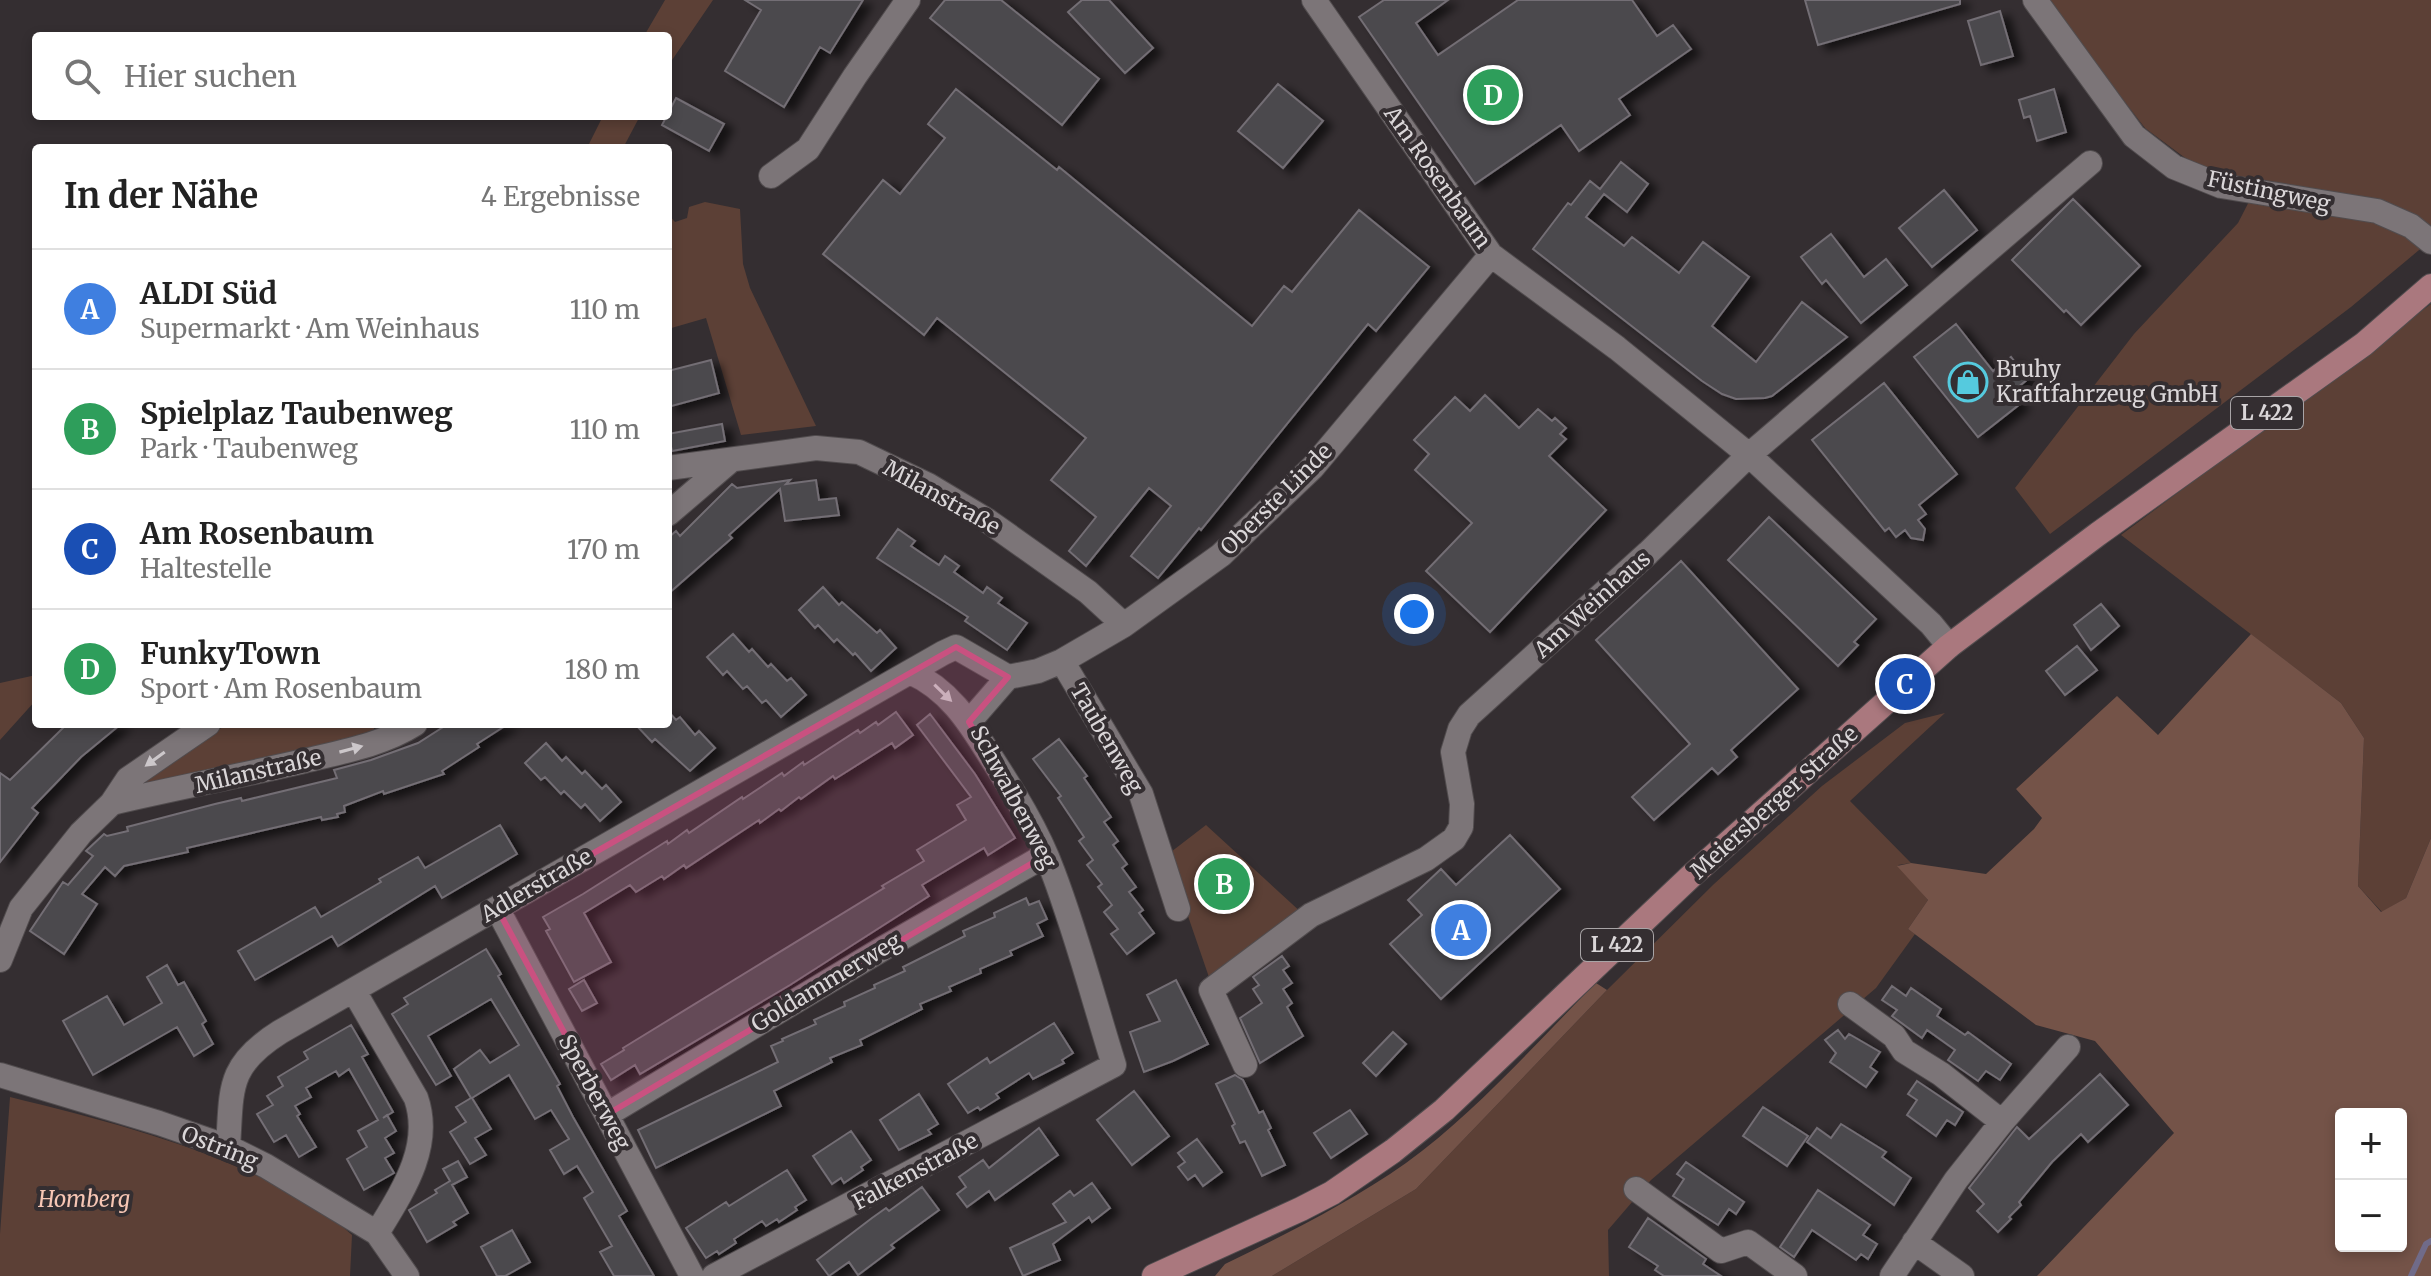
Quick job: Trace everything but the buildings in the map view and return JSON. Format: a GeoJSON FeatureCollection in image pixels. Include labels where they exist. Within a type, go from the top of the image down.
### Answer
{"type":"FeatureCollection","features":[{"type":"Feature","properties":{"kind":"main road","name":"Meiersberger Straße"},"geometry":{"type":"LineString","coordinates":[[1160,1275],[1301,1209],[1342,1186],[1393,1151],[1444,1110],[1679,888],[1949,646],[2075,550],[2364,344],[2431,286]]}},
{"type":"Feature","properties":{"kind":"street"},"geometry":{"type":"LineString","coordinates":[[771,176],[808,149],[908,0]]}},
{"type":"Feature","properties":{"kind":"street","name":"Am Rosenbaum"},"geometry":{"type":"LineString","coordinates":[[1314,0],[1491,255],[1617,348],[1749,455],[1931,624],[1949,646]]}},
{"type":"Feature","properties":{"kind":"street","name":"Füstingweg"},"geometry":{"type":"LineString","coordinates":[[2035,0],[2134,136],[2174,167],[2221,186],[2377,211],[2411,226],[2431,242]]}},
{"type":"Feature","properties":{"kind":"street","name":"Am Weinhaus"},"geometry":{"type":"LineString","coordinates":[[1245,1065],[1211,990],[1311,915],[1426,859],[1454,839],[1461,827],[1462,804],[1453,752],[1460,729],[1469,715],[1648,553],[1749,455],[2090,163]]}},
{"type":"Feature","properties":{"kind":"street","name":"Oberste Linde"},"geometry":{"type":"LineString","coordinates":[[1008,677],[1038,671],[1062,661],[1124,625],[1221,555],[1313,467],[1491,255]]}},
{"type":"Feature","properties":{"kind":"street","name":"Milanstraße"},"geometry":{"type":"LineString","coordinates":[[672,468],[816,448],[859,452],[928,485],[988,521],[1088,592],[1124,625]]}},
{"type":"Feature","properties":{"kind":"street"},"geometry":{"type":"LineString","coordinates":[[672,511],[732,460]]}},
{"type":"Feature","properties":{"kind":"street","name":"Adlerstraße"},"geometry":{"type":"LineString","coordinates":[[228,1147],[231,1093],[235,1078],[255,1048],[943,653],[956,647],[1008,677]]}},
{"type":"Feature","properties":{"kind":"street","name":"Taubenweg"},"geometry":{"type":"LineString","coordinates":[[1062,661],[1141,794],[1178,909]]}},
{"type":"Feature","properties":{"kind":"street"},"geometry":{"type":"LineString","coordinates":[[910,672],[944,692],[969,722]]}},
{"type":"Feature","properties":{"kind":"street","name":"Schwalbenweg"},"geometry":{"type":"LineString","coordinates":[[1008,677],[969,722],[1046,855],[1114,1065]]}},
{"type":"Feature","properties":{"kind":"street","name":"Milanstraße"},"geometry":{"type":"LineString","coordinates":[[0,960],[21,908],[81,833],[112,803],[128,779],[202,728]]}},
{"type":"Feature","properties":{"kind":"street","name":"Milanstraße"},"geometry":{"type":"LineString","coordinates":[[112,803],[364,746],[403,728]]}},
{"type":"Feature","properties":{"kind":"street","name":"Goldammerweg"},"geometry":{"type":"LineString","coordinates":[[608,1114],[884,948],[1046,855]]}},
{"type":"Feature","properties":{"kind":"street","name":"Sperberweg"},"geometry":{"type":"LineString","coordinates":[[497,908],[692,1276]]}},
{"type":"Feature","properties":{"kind":"street"},"geometry":{"type":"LineString","coordinates":[[354,991],[416,1098],[423,1132],[412,1168],[377,1233]]}},
{"type":"Feature","properties":{"kind":"street"},"geometry":{"type":"LineString","coordinates":[[1850,1004],[1894,1036],[1904,1051],[1941,1074],[2002,1122]]}},
{"type":"Feature","properties":{"kind":"street"},"geometry":{"type":"LineString","coordinates":[[1892,1276],[1956,1180],[2068,1047]]}},
{"type":"Feature","properties":{"kind":"street","name":"Falkenstraße"},"geometry":{"type":"LineString","coordinates":[[714,1276],[1114,1065]]}},
{"type":"Feature","properties":{"kind":"street","name":"Ostring"},"geometry":{"type":"LineString","coordinates":[[0,1075],[228,1147],[305,1187],[377,1233],[407,1276]]}},
{"type":"Feature","properties":{"kind":"street"},"geometry":{"type":"LineString","coordinates":[[1636,1189],[1721,1251],[1748,1242],[1795,1276]]}},
{"type":"Feature","properties":{"kind":"street"},"geometry":{"type":"LineString","coordinates":[[1914,1242],[1962,1276]]}},
{"type":"Feature","properties":{"kind":"highlighted area"},"geometry":{"type":"Polygon","coordinates":[[[956,647],[1008,677],[969,722],[1046,855],[608,1114],[497,908],[956,647]]]}},
{"type":"Feature","properties":{"kind":"green space"},"geometry":{"type":"Polygon","coordinates":[[[665,0],[713,0],[672,60],[672,32],[646,32],[665,0]]]}},
{"type":"Feature","properties":{"kind":"green space"},"geometry":{"type":"Polygon","coordinates":[[[2046,0],[2431,0],[2431,240],[2351,307],[2050,534],[2015,488],[2134,334],[2238,223],[2257,186],[2196,166],[2145,128],[2046,0]]]}},
{"type":"Feature","properties":{"kind":"green space"},"geometry":{"type":"Polygon","coordinates":[[[601,120],[638,120],[625,144],[589,144],[601,120]]]}},
{"type":"Feature","properties":{"kind":"green space"},"geometry":{"type":"Polygon","coordinates":[[[705,202],[740,209],[743,264],[750,288],[816,426],[741,435],[706,318],[672,328],[672,219],[675,222],[687,218],[689,207],[705,202]]]}},
{"type":"Feature","properties":{"kind":"green space"},"geometry":{"type":"Polygon","coordinates":[[[2431,304],[2431,838],[2406,898],[2382,912],[2358,886],[2364,738],[2341,703],[2121,535],[2431,304]]]}},
{"type":"Feature","properties":{"kind":"green space"},"geometry":{"type":"Polygon","coordinates":[[[32,676],[32,704],[0,740],[0,683],[32,676]]]}},
{"type":"Feature","properties":{"kind":"green space"},"geometry":{"type":"Polygon","coordinates":[[[1945,713],[1850,801],[1911,863],[1898,865],[1928,900],[1908,929],[1915,934],[1876,988],[1651,1180],[1608,1230],[1609,1276],[1272,1276],[1416,1189],[1607,990],[1714,884],[1822,786],[1905,723],[1945,713]]]}},
{"type":"Feature","properties":{"kind":"green space"},"geometry":{"type":"Polygon","coordinates":[[[222,728],[374,728],[372,733],[132,791],[203,738],[222,728]]]}},
{"type":"Feature","properties":{"kind":"green space"},"geometry":{"type":"Polygon","coordinates":[[[1206,825],[1303,914],[1211,983],[1167,855],[1206,825]]]}},
{"type":"Feature","properties":{"kind":"green space","name":"Homberg"},"geometry":{"type":"Polygon","coordinates":[[[10,1097],[119,1125],[190,1148],[292,1194],[352,1235],[350,1276],[0,1276],[10,1097]]]}},
{"type":"Feature","properties":{"kind":"shaded area"},"geometry":{"type":"Polygon","coordinates":[[[2251,634],[2341,703],[2364,738],[2358,886],[2381,912],[2406,898],[2431,838],[2431,1276],[2037,1276],[2174,1133],[2095,1041],[2036,1025],[1908,929],[1928,900],[1897,866],[1911,863],[1986,874],[2042,818],[2016,789],[2117,696],[2158,735],[2251,634]]]}},
{"type":"Feature","properties":{"kind":"shaded area"},"geometry":{"type":"Polygon","coordinates":[[[1596,983],[1607,990],[1416,1189],[1272,1276],[1215,1276],[1225,1264],[1340,1204],[1406,1163],[1481,1100],[1596,983]]]}},
{"type":"Feature","properties":{"kind":"waterway"},"geometry":{"type":"LineString","coordinates":[[2411,1276],[2426,1244],[2431,1241]]}},
{"type":"Feature","properties":{"kind":"place","name":"FunkyTown"},"geometry":{"type":"Point","coordinates":[1493,95]}},
{"type":"Feature","properties":{"kind":"place","name":"Bruhy Kraftfahrzeug GmbH"},"geometry":{"type":"Point","coordinates":[1968,382]}},
{"type":"Feature","properties":{"kind":"place","name":"Am Rosenbaum"},"geometry":{"type":"Point","coordinates":[1905,684]}},
{"type":"Feature","properties":{"kind":"place","name":"Spielplaz Taubenweg"},"geometry":{"type":"Point","coordinates":[1224,884]}},
{"type":"Feature","properties":{"kind":"place","name":"ALDI Süd"},"geometry":{"type":"Point","coordinates":[1461,930]}}]}
